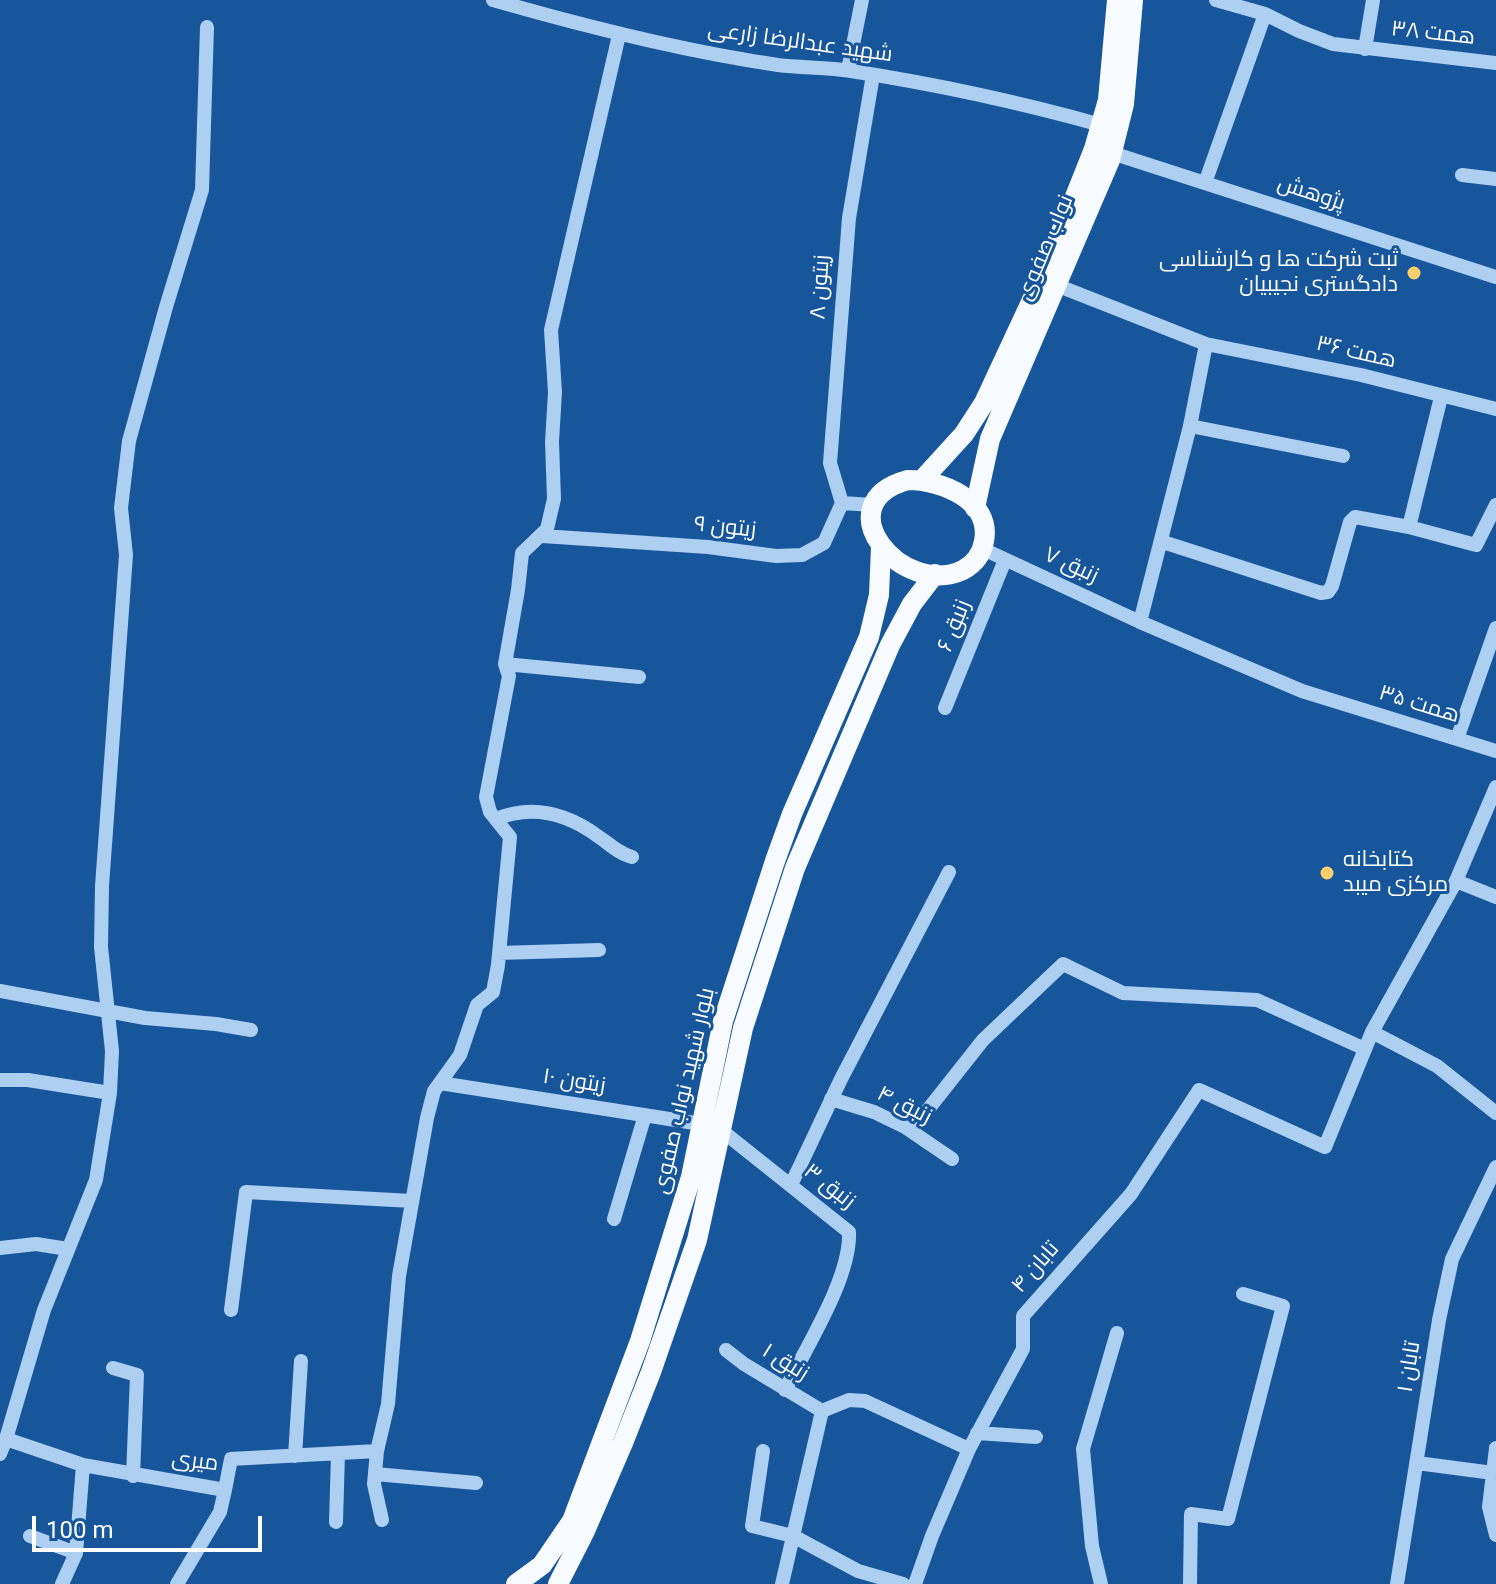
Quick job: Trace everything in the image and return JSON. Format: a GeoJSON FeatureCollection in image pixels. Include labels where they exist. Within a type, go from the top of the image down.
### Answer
{"type":"FeatureCollection","features":[{"type":"Feature","properties":{"kind":"main road","name":"نواب صفوی"},"geometry":{"type":"LineString","coordinates":[[975,508],[990,439],[1056,285],[1108,100],[1117,0]]}},
{"type":"Feature","properties":{"kind":"main road","name":"نواب صفوی"},"geometry":{"type":"LineString","coordinates":[[922,480],[964,434],[984,403],[1045,272],[1112,153],[1124,104],[1133,0]]}},
{"type":"Feature","properties":{"kind":"main road"},"geometry":{"type":"LineString","coordinates":[[922,480],[945,486],[966,498],[982,520],[985,535],[983,549],[974,562],[962,570],[935,574],[911,569],[890,556],[874,535],[871,520],[873,505],[882,492],[894,484],[922,480]]}},
{"type":"Feature","properties":{"kind":"main road","name":"بلوار شهید نواب صفوی"},"geometry":{"type":"LineString","coordinates":[[558,1584],[584,1533],[651,1372],[697,1240],[701,1124],[723,1021],[792,814],[869,637],[879,595],[881,547]]}},
{"type":"Feature","properties":{"kind":"main road","name":"بلوار شهید نواب صفوی"},"geometry":{"type":"LineString","coordinates":[[516,1584],[542,1565],[572,1521],[721,1130],[743,1028],[795,868],[890,645],[912,604],[935,574]]}},
{"type":"Feature","properties":{"kind":"street","name":"شهید عبدالرضا زارعی"},"geometry":{"type":"LineString","coordinates":[[493,0],[619,35],[780,65],[848,70],[1031,105],[1101,125]]}},
{"type":"Feature","properties":{"kind":"street"},"geometry":{"type":"LineString","coordinates":[[848,70],[862,0]]}},
{"type":"Feature","properties":{"kind":"street","name":"همت ۳۸"},"geometry":{"type":"LineString","coordinates":[[1216,0],[1265,14],[1333,44],[1496,63]]}},
{"type":"Feature","properties":{"kind":"street"},"geometry":{"type":"LineString","coordinates":[[1365,49],[1373,0]]}},
{"type":"Feature","properties":{"kind":"street"},"geometry":{"type":"LineString","coordinates":[[1205,183],[1265,14]]}},
{"type":"Feature","properties":{"kind":"street"},"geometry":{"type":"LineString","coordinates":[[0,1454],[44,1310],[96,1180],[110,1093],[112,1051],[101,947],[102,886],[126,555],[121,508],[129,441],[202,190],[207,27]]}},
{"type":"Feature","properties":{"kind":"street"},"geometry":{"type":"LineString","coordinates":[[382,1520],[374,1484],[377,1451],[388,1404],[395,1349],[399,1276],[427,1118],[434,1091],[460,1055],[477,1005],[493,992],[510,837],[490,812],[486,797],[509,676],[505,664],[522,553],[547,529],[554,499],[552,442],[555,392],[551,330],[619,35]]}},
{"type":"Feature","properties":{"kind":"street","name":"زیتون ۸"},"geometry":{"type":"LineString","coordinates":[[842,503],[830,463],[849,218],[873,75]]}},
{"type":"Feature","properties":{"kind":"street","name":"پژوهش"},"geometry":{"type":"LineString","coordinates":[[1112,153],[1496,277]]}},
{"type":"Feature","properties":{"kind":"street"},"geometry":{"type":"LineString","coordinates":[[1462,175],[1496,179]]}},
{"type":"Feature","properties":{"kind":"street","name":"همت ۳۶"},"geometry":{"type":"LineString","coordinates":[[1056,285],[1206,344],[1361,375],[1496,409]]}},
{"type":"Feature","properties":{"kind":"street"},"geometry":{"type":"LineString","coordinates":[[1140,622],[1163,542],[1206,344]]}},
{"type":"Feature","properties":{"kind":"street"},"geometry":{"type":"LineString","coordinates":[[1409,527],[1441,397]]}},
{"type":"Feature","properties":{"kind":"street"},"geometry":{"type":"LineString","coordinates":[[1190,426],[1343,456]]}},
{"type":"Feature","properties":{"kind":"street"},"geometry":{"type":"LineString","coordinates":[[842,503],[873,505]]}},
{"type":"Feature","properties":{"kind":"street","name":"زیتون ۹"},"geometry":{"type":"LineString","coordinates":[[542,536],[708,547],[776,556],[802,555],[824,543],[842,503]]}},
{"type":"Feature","properties":{"kind":"street"},"geometry":{"type":"LineString","coordinates":[[1163,542],[1321,593],[1328,592],[1332,586],[1350,522],[1355,517],[1409,527],[1476,545],[1496,505]]}},
{"type":"Feature","properties":{"kind":"street","name":"زنبق ۷"},"geometry":{"type":"LineString","coordinates":[[983,549],[1140,622],[1329,700]]}},
{"type":"Feature","properties":{"kind":"street","name":"زنبق ۶"},"geometry":{"type":"LineString","coordinates":[[945,708],[1005,560]]}},
{"type":"Feature","properties":{"kind":"street"},"geometry":{"type":"LineString","coordinates":[[1457,739],[1496,628]]}},
{"type":"Feature","properties":{"kind":"street"},"geometry":{"type":"LineString","coordinates":[[505,664],[639,677]]}},
{"type":"Feature","properties":{"kind":"street","name":"همت ۳۵"},"geometry":{"type":"LineString","coordinates":[[1329,700],[1496,751]]}},
{"type":"Feature","properties":{"kind":"street"},"geometry":{"type":"LineString","coordinates":[[911,1131],[983,1040],[1063,964],[1123,993],[1257,1000],[1365,1049],[1456,881],[1496,787]]}},
{"type":"Feature","properties":{"kind":"street"},"geometry":{"type":"LineString","coordinates":[[496,819],[515,812],[562,816],[598,836],[619,853],[632,857]]}},
{"type":"Feature","properties":{"kind":"street"},"geometry":{"type":"LineString","coordinates":[[791,1185],[831,1099],[949,872]]}},
{"type":"Feature","properties":{"kind":"street"},"geometry":{"type":"LineString","coordinates":[[1456,881],[1496,897]]}},
{"type":"Feature","properties":{"kind":"street"},"geometry":{"type":"LineString","coordinates":[[499,953],[599,950]]}},
{"type":"Feature","properties":{"kind":"street"},"geometry":{"type":"LineString","coordinates":[[0,991],[145,1018],[251,1030]]}},
{"type":"Feature","properties":{"kind":"street"},"geometry":{"type":"LineString","coordinates":[[1372,1032],[1437,1066],[1496,1113]]}},
{"type":"Feature","properties":{"kind":"street","name":"تابان ۴"},"geometry":{"type":"LineString","coordinates":[[915,1584],[969,1449],[1023,1349],[1023,1316],[1131,1194],[1199,1090],[1325,1147],[1365,1049]]}},
{"type":"Feature","properties":{"kind":"street"},"geometry":{"type":"LineString","coordinates":[[0,1080],[28,1080],[110,1093]]}},
{"type":"Feature","properties":{"kind":"street","name":"زیتون ۱۰"},"geometry":{"type":"LineString","coordinates":[[440,1083],[701,1124]]}},
{"type":"Feature","properties":{"kind":"street","name":"زنبق ۴"},"geometry":{"type":"LineString","coordinates":[[831,1099],[874,1112],[911,1131],[952,1159]]}},
{"type":"Feature","properties":{"kind":"street"},"geometry":{"type":"LineString","coordinates":[[614,1219],[645,1115]]}},
{"type":"Feature","properties":{"kind":"street","name":"زنبق ۳"},"geometry":{"type":"LineString","coordinates":[[721,1130],[849,1232],[850,1250],[840,1280],[785,1390]]}},
{"type":"Feature","properties":{"kind":"street","name":"تابان ۱"},"geometry":{"type":"LineString","coordinates":[[1397,1584],[1439,1320],[1452,1259],[1496,1167]]}},
{"type":"Feature","properties":{"kind":"street"},"geometry":{"type":"LineString","coordinates":[[231,1310],[246,1192],[412,1201]]}},
{"type":"Feature","properties":{"kind":"street"},"geometry":{"type":"LineString","coordinates":[[0,1248],[36,1244],[68,1249]]}},
{"type":"Feature","properties":{"kind":"street"},"geometry":{"type":"LineString","coordinates":[[1190,1584],[1191,1514],[1228,1519],[1283,1306],[1243,1294]]}},
{"type":"Feature","properties":{"kind":"street"},"geometry":{"type":"LineString","coordinates":[[1101,1584],[1092,1546],[1083,1449],[1117,1333]]}},
{"type":"Feature","properties":{"kind":"street","name":"زنبق ۱"},"geometry":{"type":"LineString","coordinates":[[726,1350],[822,1411]]}},
{"type":"Feature","properties":{"kind":"street"},"geometry":{"type":"LineString","coordinates":[[295,1456],[301,1361]]}},
{"type":"Feature","properties":{"kind":"street"},"geometry":{"type":"LineString","coordinates":[[113,1368],[137,1375],[133,1476]]}},
{"type":"Feature","properties":{"kind":"street"},"geometry":{"type":"LineString","coordinates":[[782,1584],[822,1411],[849,1400],[865,1401],[969,1449]]}},
{"type":"Feature","properties":{"kind":"street"},"geometry":{"type":"LineString","coordinates":[[977,1433],[1036,1437]]}},
{"type":"Feature","properties":{"kind":"street","name":"میری"},"geometry":{"type":"LineString","coordinates":[[6,1439],[83,1465],[225,1490],[231,1459],[377,1451]]}},
{"type":"Feature","properties":{"kind":"street"},"geometry":{"type":"LineString","coordinates":[[1496,1448],[1489,1507],[1496,1535]]}},
{"type":"Feature","properties":{"kind":"street"},"geometry":{"type":"LineString","coordinates":[[763,1451],[752,1526],[793,1536],[858,1571],[903,1584]]}},
{"type":"Feature","properties":{"kind":"street"},"geometry":{"type":"LineString","coordinates":[[336,1522],[338,1453]]}},
{"type":"Feature","properties":{"kind":"street"},"geometry":{"type":"LineString","coordinates":[[1417,1463],[1493,1473]]}},
{"type":"Feature","properties":{"kind":"street"},"geometry":{"type":"LineString","coordinates":[[62,1584],[76,1553],[83,1465]]}},
{"type":"Feature","properties":{"kind":"street"},"geometry":{"type":"LineString","coordinates":[[375,1474],[476,1483]]}},
{"type":"Feature","properties":{"kind":"street"},"geometry":{"type":"LineString","coordinates":[[177,1584],[220,1512],[225,1490]]}},
{"type":"Feature","properties":{"kind":"street"},"geometry":{"type":"LineString","coordinates":[[30,1536],[76,1553]]}},
{"type":"Feature","properties":{"kind":"place","name":"ثبت شرکت ها و کارشناسی دادگستری نجیبیان"},"geometry":{"type":"Point","coordinates":[1414,273]}},
{"type":"Feature","properties":{"kind":"place","name":"کتابخانه مرکزی میبد"},"geometry":{"type":"Point","coordinates":[1327,873]}}]}
